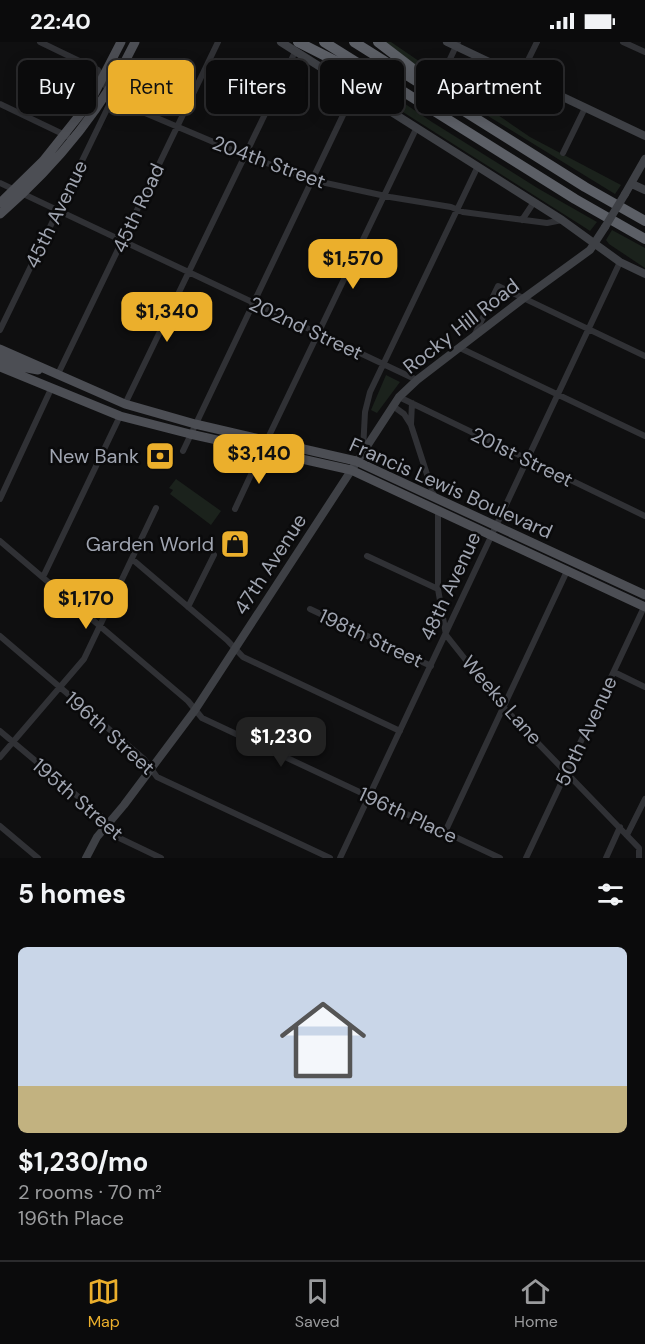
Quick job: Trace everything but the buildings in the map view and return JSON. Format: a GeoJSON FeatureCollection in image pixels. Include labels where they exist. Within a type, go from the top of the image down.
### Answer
{"type":"FeatureCollection","features":[{"type":"Feature","properties":{"kind":"highway"},"geometry":{"type":"LineString","coordinates":[[324,42],[416,100]]}},
{"type":"Feature","properties":{"kind":"highway"},"geometry":{"type":"LineString","coordinates":[[354,42],[585,187],[645,221]]}},
{"type":"Feature","properties":{"kind":"highway"},"geometry":{"type":"LineString","coordinates":[[378,42],[498,131]]}},
{"type":"Feature","properties":{"kind":"highway"},"geometry":{"type":"LineString","coordinates":[[297,47],[416,103]]}},
{"type":"Feature","properties":{"kind":"highway"},"geometry":{"type":"LineString","coordinates":[[438,114],[645,238]]}},
{"type":"Feature","properties":{"kind":"main road"},"geometry":{"type":"LineString","coordinates":[[96,98],[102,79],[121,42]]}},
{"type":"Feature","properties":{"kind":"main road"},"geometry":{"type":"LineString","coordinates":[[127,60],[135,42]]}},
{"type":"Feature","properties":{"kind":"main road"},"geometry":{"type":"LineString","coordinates":[[0,203],[46,169],[86,114]]}},
{"type":"Feature","properties":{"kind":"main road"},"geometry":{"type":"LineString","coordinates":[[0,214],[43,161],[68,136]]}},
{"type":"Feature","properties":{"kind":"main road","name":"Francis Lewis Boulevard"},"geometry":{"type":"LineString","coordinates":[[0,349],[125,404],[195,424],[356,461],[434,496],[567,571],[645,606]]}},
{"type":"Feature","properties":{"kind":"main road"},"geometry":{"type":"LineString","coordinates":[[0,358],[22,367],[58,374]]}},
{"type":"Feature","properties":{"kind":"main road","name":"Francis Lewis Boulevard"},"geometry":{"type":"LineString","coordinates":[[0,367],[120,416],[351,470],[438,510],[494,531],[645,595]]}},
{"type":"Feature","properties":{"kind":"street"},"geometry":{"type":"LineString","coordinates":[[40,42],[98,70],[108,91]]}},
{"type":"Feature","properties":{"kind":"street","name":"45th Road"},"geometry":{"type":"LineString","coordinates":[[58,374],[218,42]]}},
{"type":"Feature","properties":{"kind":"street"},"geometry":{"type":"LineString","coordinates":[[281,42],[297,47],[320,64]]}},
{"type":"Feature","properties":{"kind":"street"},"geometry":{"type":"LineString","coordinates":[[447,42],[457,44],[488,60]]}},
{"type":"Feature","properties":{"kind":"street"},"geometry":{"type":"LineString","coordinates":[[528,60],[537,42]]}},
{"type":"Feature","properties":{"kind":"street"},"geometry":{"type":"LineString","coordinates":[[623,42],[645,52]]}},
{"type":"Feature","properties":{"kind":"street"},"geometry":{"type":"LineString","coordinates":[[450,60],[457,44]]}},
{"type":"Feature","properties":{"kind":"street"},"geometry":{"type":"LineString","coordinates":[[125,404],[297,47]]}},
{"type":"Feature","properties":{"kind":"street"},"geometry":{"type":"LineString","coordinates":[[563,98],[645,136]]}},
{"type":"Feature","properties":{"kind":"street","name":"45th Avenue"},"geometry":{"type":"LineString","coordinates":[[0,330],[108,99]]}},
{"type":"Feature","properties":{"kind":"street"},"geometry":{"type":"LineString","coordinates":[[0,104],[68,136]]}},
{"type":"Feature","properties":{"kind":"street"},"geometry":{"type":"LineString","coordinates":[[563,153],[585,108]]}},
{"type":"Feature","properties":{"kind":"street","name":"204th Street"},"geometry":{"type":"LineString","coordinates":[[150,114],[312,180],[458,209],[463,212],[550,223],[562,220]]}},
{"type":"Feature","properties":{"kind":"street"},"geometry":{"type":"LineString","coordinates":[[183,451],[344,114]]}},
{"type":"Feature","properties":{"kind":"street"},"geometry":{"type":"LineString","coordinates":[[393,114],[562,220],[620,262],[645,274]]}},
{"type":"Feature","properties":{"kind":"street"},"geometry":{"type":"LineString","coordinates":[[267,440],[416,129]]}},
{"type":"Feature","properties":{"kind":"street"},"geometry":{"type":"LineString","coordinates":[[595,244],[645,159]]}},
{"type":"Feature","properties":{"kind":"street"},"geometry":{"type":"LineString","coordinates":[[363,451],[365,412],[370,392],[478,166]]}},
{"type":"Feature","properties":{"kind":"street","name":"202nd Street"},"geometry":{"type":"LineString","coordinates":[[0,183],[417,380]]}},
{"type":"Feature","properties":{"kind":"street"},"geometry":{"type":"LineString","coordinates":[[632,184],[645,190]]}},
{"type":"Feature","properties":{"kind":"street"},"geometry":{"type":"LineString","coordinates":[[522,220],[534,202]]}},
{"type":"Feature","properties":{"kind":"street","name":"Rocky Hill Road"},"geometry":{"type":"LineString","coordinates":[[363,451],[399,397],[417,380],[595,244]]}},
{"type":"Feature","properties":{"kind":"street","name":"48th Avenue"},"geometry":{"type":"LineString","coordinates":[[340,858],[620,262]]}},
{"type":"Feature","properties":{"kind":"street"},"geometry":{"type":"LineString","coordinates":[[473,337],[498,286],[645,356]]}},
{"type":"Feature","properties":{"kind":"street"},"geometry":{"type":"LineString","coordinates":[[460,348],[645,436]]}},
{"type":"Feature","properties":{"kind":"street"},"geometry":{"type":"LineString","coordinates":[[0,499],[51,389]]}},
{"type":"Feature","properties":{"kind":"street","name":"201st Street"},"geometry":{"type":"LineString","coordinates":[[399,397],[645,516]]}},
{"type":"Feature","properties":{"kind":"street"},"geometry":{"type":"LineString","coordinates":[[411,424],[412,403]]}},
{"type":"Feature","properties":{"kind":"street"},"geometry":{"type":"LineString","coordinates":[[393,406],[404,414],[411,424],[434,496]]}},
{"type":"Feature","properties":{"kind":"street"},"geometry":{"type":"LineString","coordinates":[[43,577],[120,416]]}},
{"type":"Feature","properties":{"kind":"street"},"geometry":{"type":"LineString","coordinates":[[235,509],[262,451]]}},
{"type":"Feature","properties":{"kind":"street","name":"47th Avenue"},"geometry":{"type":"LineString","coordinates":[[86,858],[106,826],[195,710],[363,451]]}},
{"type":"Feature","properties":{"kind":"street"},"geometry":{"type":"LineString","coordinates":[[0,757],[84,658],[156,508]]}},
{"type":"Feature","properties":{"kind":"street","name":"Weeks Lane"},"geometry":{"type":"LineString","coordinates":[[438,510],[438,589],[446,635],[503,707],[639,848],[639,858]]}},
{"type":"Feature","properties":{"kind":"street","name":"196th Place"},"geometry":{"type":"LineString","coordinates":[[0,541],[188,701],[202,718],[500,858]]}},
{"type":"Feature","properties":{"kind":"street"},"geometry":{"type":"LineString","coordinates":[[188,607],[214,555]]}},
{"type":"Feature","properties":{"kind":"street"},"geometry":{"type":"LineString","coordinates":[[367,556],[438,589]]}},
{"type":"Feature","properties":{"kind":"street"},"geometry":{"type":"LineString","coordinates":[[132,559],[227,640],[243,657],[400,731]]}},
{"type":"Feature","properties":{"kind":"street"},"geometry":{"type":"LineString","coordinates":[[445,832],[567,571]]}},
{"type":"Feature","properties":{"kind":"street","name":"50th Avenue"},"geometry":{"type":"LineString","coordinates":[[526,858],[645,606]]}},
{"type":"Feature","properties":{"kind":"street","name":"198th Street"},"geometry":{"type":"LineString","coordinates":[[310,609],[431,666]]}},
{"type":"Feature","properties":{"kind":"street","name":"196th Street"},"geometry":{"type":"LineString","coordinates":[[0,636],[144,759],[157,777],[330,858]]}},
{"type":"Feature","properties":{"kind":"street"},"geometry":{"type":"LineString","coordinates":[[614,672],[645,687]]}},
{"type":"Feature","properties":{"kind":"street","name":"195th Street"},"geometry":{"type":"LineString","coordinates":[[0,731],[100,815],[113,835],[161,858]]}},
{"type":"Feature","properties":{"kind":"street"},"geometry":{"type":"LineString","coordinates":[[627,835],[645,799]]}},
{"type":"Feature","properties":{"kind":"street"},"geometry":{"type":"LineString","coordinates":[[0,826],[38,858]]}},
{"type":"Feature","properties":{"kind":"street"},"geometry":{"type":"LineString","coordinates":[[606,858],[620,827]]}},
{"type":"Feature","properties":{"kind":"shaded area"},"geometry":{"type":"Polygon","coordinates":[[[385,42],[391,42],[417,60],[416,65],[385,42]]]}},
{"type":"Feature","properties":{"kind":"shaded area"},"geometry":{"type":"Polygon","coordinates":[[[404,103],[416,111],[416,114],[420,114],[539,189],[597,222],[590,231],[404,113],[404,103]]]}},
{"type":"Feature","properties":{"kind":"shaded area"},"geometry":{"type":"Polygon","coordinates":[[[485,114],[496,114],[530,137],[621,185],[615,194],[485,114]]]}},
{"type":"Feature","properties":{"kind":"shaded area"},"geometry":{"type":"Polygon","coordinates":[[[612,230],[645,248],[645,268],[609,244],[606,240],[612,230]]]}},
{"type":"Feature","properties":{"kind":"shaded area"},"geometry":{"type":"Polygon","coordinates":[[[386,375],[400,382],[377,413],[371,410],[386,375]]]}},
{"type":"Feature","properties":{"kind":"shaded area"},"geometry":{"type":"Polygon","coordinates":[[[176,479],[221,511],[211,525],[170,494],[173,490],[169,488],[176,479]]]}},
{"type":"Feature","properties":{"kind":"place","name":"New Bank"},"geometry":{"type":"Point","coordinates":[160,456]}},
{"type":"Feature","properties":{"kind":"place","name":"Garden World"},"geometry":{"type":"Point","coordinates":[235,544]}}]}
